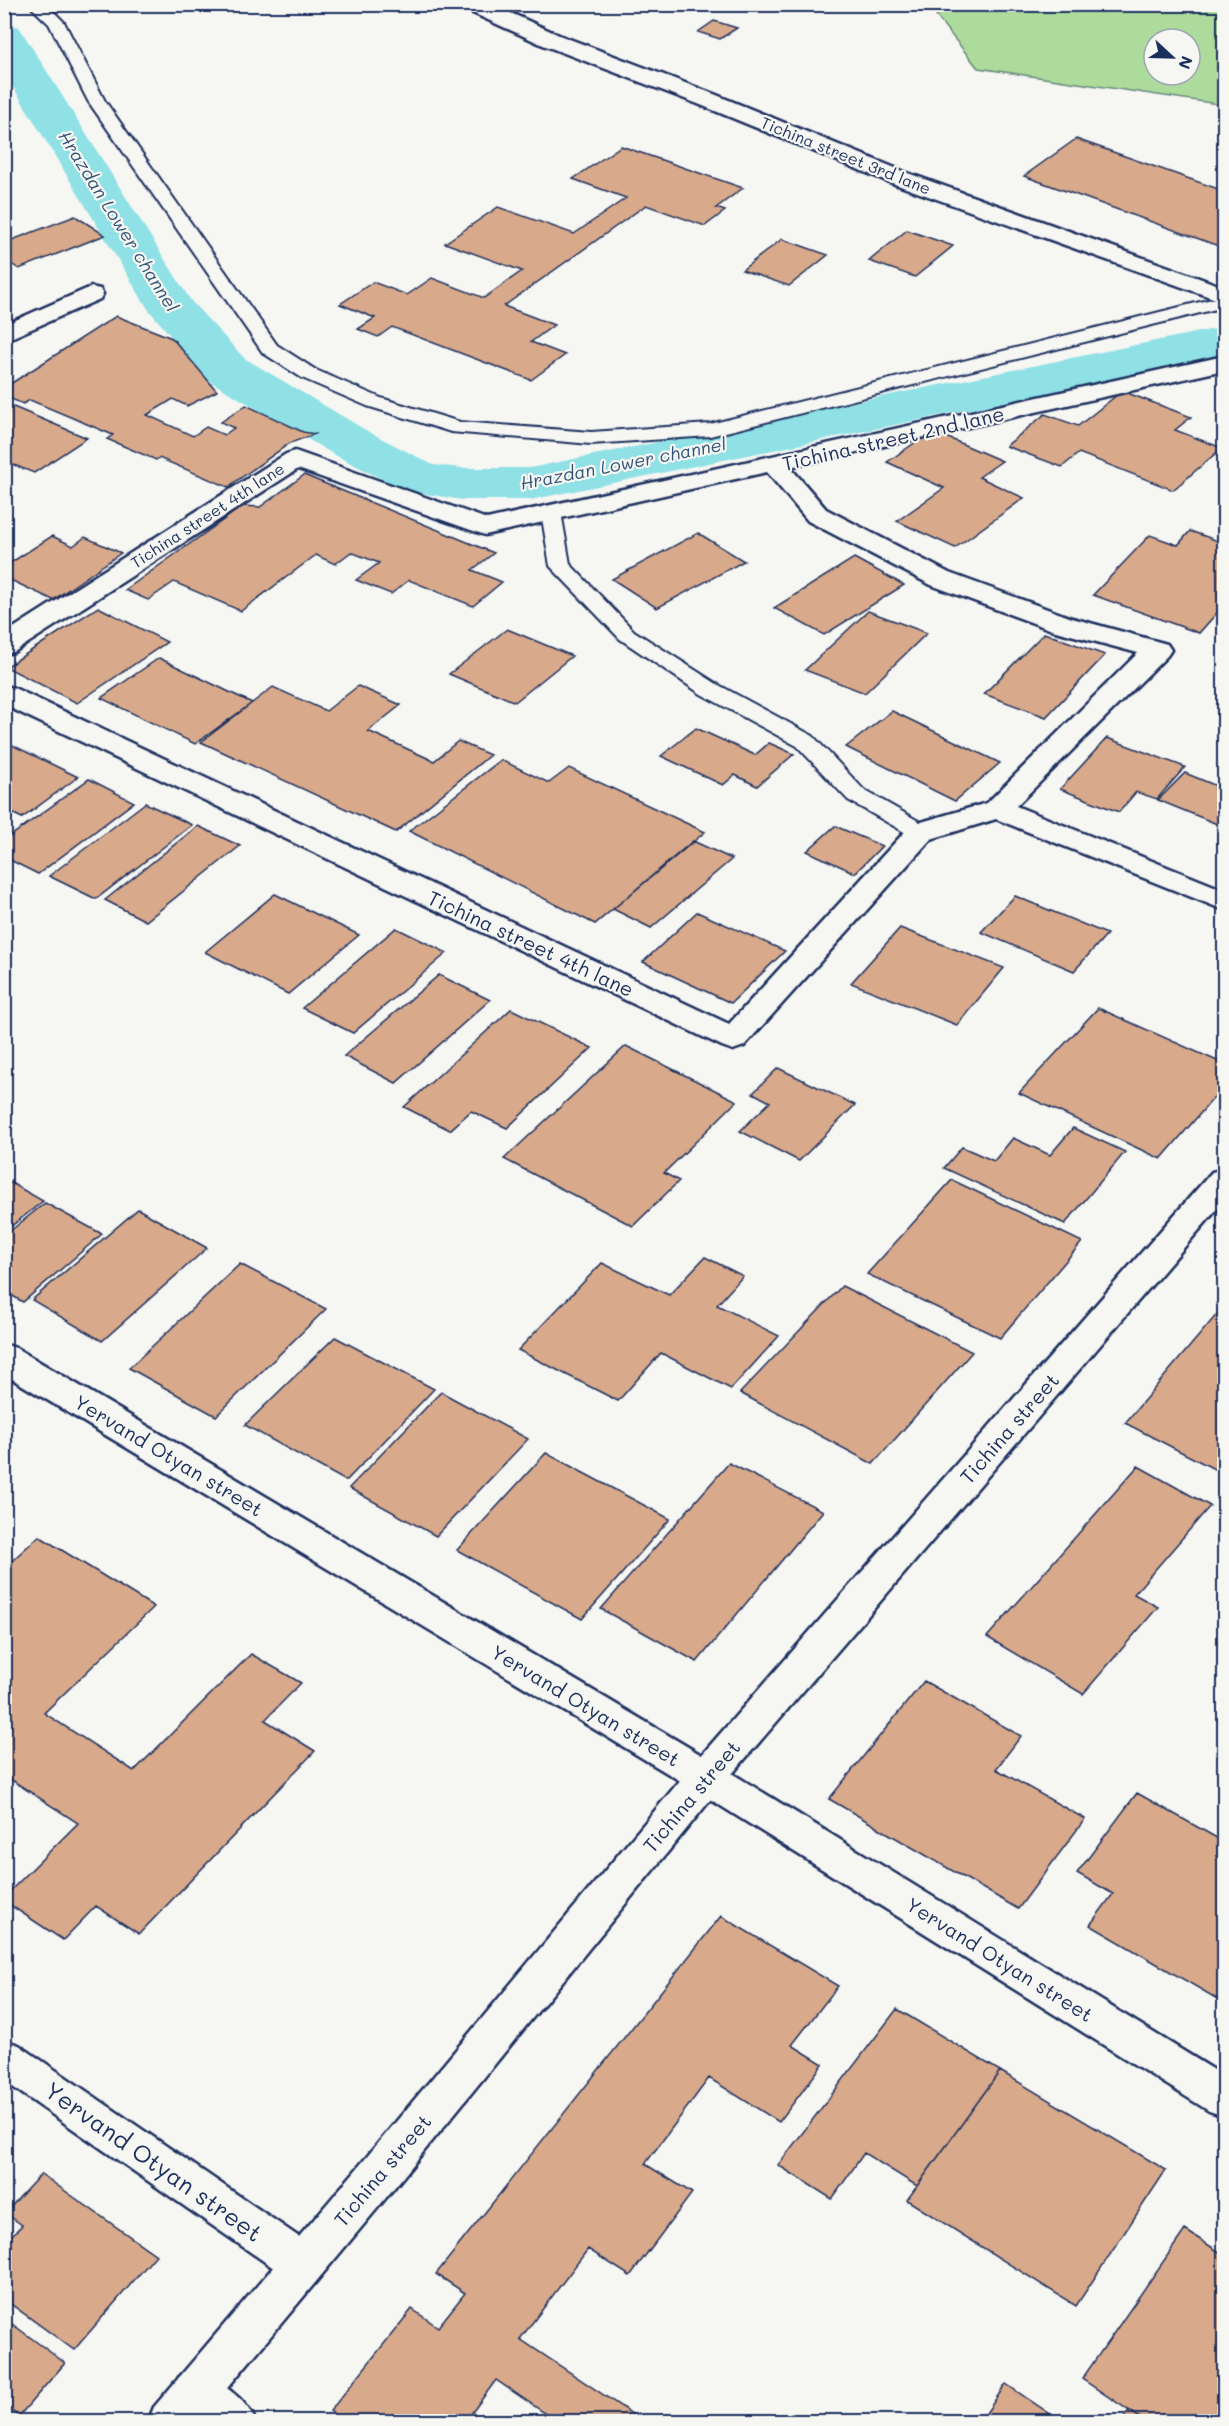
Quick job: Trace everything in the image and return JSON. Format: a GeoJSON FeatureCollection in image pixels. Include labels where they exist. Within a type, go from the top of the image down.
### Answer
{"type":"FeatureCollection","features":[{"type":"Feature","properties":{"kind":"street","name":"Tichina street 3rd lane"},"geometry":{"type":"LineString","coordinates":[[472,4],[551,40],[706,99],[897,177],[1224,295]]}},
{"type":"Feature","properties":{"kind":"street"},"geometry":{"type":"LineString","coordinates":[[4,334],[91,294]]}},
{"type":"Feature","properties":{"kind":"street","name":"Tichina street 2nd lane"},"geometry":{"type":"LineString","coordinates":[[997,809],[1157,650],[1062,624],[940,579],[817,515],[773,463],[1224,363]]}},
{"type":"Feature","properties":{"kind":"street","name":"Tichina street 4th lane"},"geometry":{"type":"LineString","coordinates":[[4,646],[295,459],[485,527],[773,463]]}},
{"type":"Feature","properties":{"kind":"street","name":"Tichina street 4th lane"},"geometry":{"type":"LineString","coordinates":[[4,694],[733,1040],[921,832]]}},
{"type":"Feature","properties":{"kind":"street"},"geometry":{"type":"LineString","coordinates":[[921,832],[997,809],[1224,901]]}},
{"type":"Feature","properties":{"kind":"street","name":"Tichina street"},"geometry":{"type":"LineString","coordinates":[[182,2407],[706,1777],[1224,1180]]}},
{"type":"Feature","properties":{"kind":"street","name":"Yervand Otyan street"},"geometry":{"type":"LineString","coordinates":[[4,1357],[706,1777],[1224,2098]]}},
{"type":"Feature","properties":{"kind":"street","name":"Yervand Otyan street"},"geometry":{"type":"LineString","coordinates":[[4,2058],[303,2264]]}},
{"type":"Feature","properties":{"kind":"street"},"geometry":{"type":"LineString","coordinates":[[182,2407],[234,2421]]}},
{"type":"Feature","properties":{"kind":"lane"},"geometry":{"type":"LineString","coordinates":[[36,4],[56,22],[97,101],[270,349],[309,374],[374,402],[458,428],[591,438],[710,430],[1224,302]]}},
{"type":"Feature","properties":{"kind":"lane"},"geometry":{"type":"LineString","coordinates":[[551,513],[560,566],[627,635],[709,689],[805,741],[856,795],[921,832]]}},
{"type":"Feature","properties":{"kind":"green space"},"geometry":{"type":"Polygon","coordinates":[[[952,4],[1224,5],[1224,105],[978,68],[936,16],[952,4]]]}},
{"type":"Feature","properties":{"kind":"building"},"geometry":{"type":"Polygon","coordinates":[[[714,21],[737,28],[720,39],[698,32],[714,21]]]}},
{"type":"Feature","properties":{"kind":"building"},"geometry":{"type":"Polygon","coordinates":[[[1076,139],[1224,191],[1224,248],[1024,176],[1076,139]]]}},
{"type":"Feature","properties":{"kind":"building"},"geometry":{"type":"Polygon","coordinates":[[[621,146],[743,188],[716,208],[725,211],[705,226],[646,205],[504,306],[554,325],[531,342],[565,355],[531,380],[392,327],[378,337],[358,329],[375,318],[340,304],[373,282],[407,295],[432,278],[484,298],[522,271],[445,243],[498,207],[574,234],[626,198],[573,179],[621,146]]]}},
{"type":"Feature","properties":{"kind":"building"},"geometry":{"type":"Polygon","coordinates":[[[75,216],[105,235],[19,269],[4,259],[4,243],[75,216]]]}},
{"type":"Feature","properties":{"kind":"building"},"geometry":{"type":"Polygon","coordinates":[[[907,230],[953,246],[915,277],[869,261],[907,230]]]}},
{"type":"Feature","properties":{"kind":"building"},"geometry":{"type":"Polygon","coordinates":[[[782,239],[828,255],[789,286],[742,270],[782,239]]]}},
{"type":"Feature","properties":{"kind":"building"},"geometry":{"type":"Polygon","coordinates":[[[116,316],[172,338],[217,391],[187,406],[173,399],[147,415],[193,436],[206,427],[224,435],[234,428],[221,422],[246,405],[303,432],[315,434],[290,443],[228,487],[107,439],[113,435],[30,400],[23,404],[4,396],[4,388],[116,316]]]}},
{"type":"Feature","properties":{"kind":"building"},"geometry":{"type":"Polygon","coordinates":[[[1122,391],[1191,417],[1175,430],[1222,448],[1173,490],[1079,453],[1062,467],[1006,446],[1045,414],[1078,426],[1122,391]]]}},
{"type":"Feature","properties":{"kind":"building"},"geometry":{"type":"Polygon","coordinates":[[[4,403],[87,438],[34,473],[4,461],[4,403]]]}},
{"type":"Feature","properties":{"kind":"building"},"geometry":{"type":"Polygon","coordinates":[[[932,431],[1002,461],[979,477],[1024,498],[955,548],[897,521],[944,488],[887,462],[932,431]]]}},
{"type":"Feature","properties":{"kind":"building"},"geometry":{"type":"Polygon","coordinates":[[[304,475],[494,553],[472,570],[502,582],[473,606],[409,580],[391,594],[356,580],[379,563],[351,552],[335,564],[316,555],[241,611],[174,582],[148,600],[125,590],[243,506],[260,507],[304,475]]]}},
{"type":"Feature","properties":{"kind":"building"},"geometry":{"type":"Polygon","coordinates":[[[1190,531],[1224,543],[1224,605],[1199,633],[1093,595],[1150,535],[1178,545],[1190,531]]]}},
{"type":"Feature","properties":{"kind":"building"},"geometry":{"type":"Polygon","coordinates":[[[698,533],[744,561],[657,608],[612,579],[698,533]]]}},
{"type":"Feature","properties":{"kind":"building"},"geometry":{"type":"Polygon","coordinates":[[[52,536],[73,546],[85,537],[121,553],[53,600],[4,577],[4,567],[52,536]]]}},
{"type":"Feature","properties":{"kind":"building"},"geometry":{"type":"Polygon","coordinates":[[[854,558],[904,585],[824,635],[774,608],[854,558]]]}},
{"type":"Feature","properties":{"kind":"building"},"geometry":{"type":"Polygon","coordinates":[[[98,607],[167,642],[77,703],[6,667],[98,607]]]}},
{"type":"Feature","properties":{"kind":"building"},"geometry":{"type":"Polygon","coordinates":[[[868,611],[927,633],[865,693],[805,670],[868,611]]]}},
{"type":"Feature","properties":{"kind":"building"},"geometry":{"type":"Polygon","coordinates":[[[507,629],[572,656],[515,702],[449,674],[507,629]]]}},
{"type":"Feature","properties":{"kind":"building"},"geometry":{"type":"Polygon","coordinates":[[[1044,633],[1105,655],[1046,717],[984,694],[1044,633]]]}},
{"type":"Feature","properties":{"kind":"building"},"geometry":{"type":"Polygon","coordinates":[[[159,658],[252,703],[195,744],[101,698],[159,658]]]}},
{"type":"Feature","properties":{"kind":"building"},"geometry":{"type":"Polygon","coordinates":[[[358,686],[401,705],[368,731],[434,761],[458,741],[490,755],[396,832],[201,742],[273,687],[326,711],[358,686]]]}},
{"type":"Feature","properties":{"kind":"building"},"geometry":{"type":"Polygon","coordinates":[[[892,711],[1000,763],[955,801],[846,747],[892,711]]]}},
{"type":"Feature","properties":{"kind":"building"},"geometry":{"type":"Polygon","coordinates":[[[696,728],[755,755],[769,743],[794,754],[757,786],[735,775],[723,785],[661,756],[696,728]]]}},
{"type":"Feature","properties":{"kind":"building"},"geometry":{"type":"Polygon","coordinates":[[[1107,738],[1185,767],[1157,799],[1136,792],[1119,812],[1060,789],[1107,738]]]}},
{"type":"Feature","properties":{"kind":"building"},"geometry":{"type":"Polygon","coordinates":[[[4,742],[78,777],[22,818],[4,809],[4,742]]]}},
{"type":"Feature","properties":{"kind":"building"},"geometry":{"type":"Polygon","coordinates":[[[501,760],[549,783],[569,768],[705,832],[595,924],[409,831],[501,760]]]}},
{"type":"Feature","properties":{"kind":"building"},"geometry":{"type":"Polygon","coordinates":[[[1185,773],[1224,789],[1224,823],[1222,826],[1158,800],[1185,773]]]}},
{"type":"Feature","properties":{"kind":"building"},"geometry":{"type":"Polygon","coordinates":[[[89,779],[134,802],[38,874],[4,857],[4,841],[89,779]]]}},
{"type":"Feature","properties":{"kind":"building"},"geometry":{"type":"Polygon","coordinates":[[[145,803],[192,825],[96,899],[49,876],[145,803]]]}},
{"type":"Feature","properties":{"kind":"building"},"geometry":{"type":"Polygon","coordinates":[[[198,826],[240,846],[146,921],[105,900],[198,826]]]}},
{"type":"Feature","properties":{"kind":"building"},"geometry":{"type":"Polygon","coordinates":[[[835,826],[882,846],[855,873],[807,851],[835,826]]]}},
{"type":"Feature","properties":{"kind":"building"},"geometry":{"type":"Polygon","coordinates":[[[693,841],[732,859],[651,928],[613,909],[693,841]]]}},
{"type":"Feature","properties":{"kind":"building"},"geometry":{"type":"Polygon","coordinates":[[[275,894],[359,935],[288,994],[205,952],[275,894]]]}},
{"type":"Feature","properties":{"kind":"building"},"geometry":{"type":"Polygon","coordinates":[[[1015,896],[1107,934],[1074,971],[981,932],[1015,896]]]}},
{"type":"Feature","properties":{"kind":"building"},"geometry":{"type":"Polygon","coordinates":[[[697,912],[785,951],[731,1003],[643,962],[697,912]]]}},
{"type":"Feature","properties":{"kind":"building"},"geometry":{"type":"Polygon","coordinates":[[[396,928],[447,953],[353,1033],[302,1008],[396,928]]]}},
{"type":"Feature","properties":{"kind":"building"},"geometry":{"type":"Polygon","coordinates":[[[900,928],[1004,968],[957,1025],[851,983],[900,928]]]}},
{"type":"Feature","properties":{"kind":"building"},"geometry":{"type":"Polygon","coordinates":[[[439,975],[490,1000],[396,1083],[344,1056],[439,975]]]}},
{"type":"Feature","properties":{"kind":"building"},"geometry":{"type":"Polygon","coordinates":[[[1098,1008],[1224,1064],[1224,1086],[1161,1159],[1019,1093],[1098,1008]]]}},
{"type":"Feature","properties":{"kind":"building"},"geometry":{"type":"Polygon","coordinates":[[[511,1009],[592,1048],[507,1128],[471,1111],[450,1130],[404,1107],[511,1009]]]}},
{"type":"Feature","properties":{"kind":"building"},"geometry":{"type":"Polygon","coordinates":[[[626,1046],[737,1101],[664,1173],[679,1181],[633,1226],[504,1159],[626,1046]]]}},
{"type":"Feature","properties":{"kind":"building"},"geometry":{"type":"Polygon","coordinates":[[[778,1068],[855,1105],[799,1161],[740,1131],[770,1102],[753,1093],[778,1068]]]}},
{"type":"Feature","properties":{"kind":"building"},"geometry":{"type":"Polygon","coordinates":[[[1073,1128],[1125,1152],[1065,1224],[944,1168],[962,1147],[994,1161],[1013,1138],[1050,1155],[1073,1128]]]}},
{"type":"Feature","properties":{"kind":"building"},"geometry":{"type":"Polygon","coordinates":[[[4,1179],[43,1201],[4,1232],[4,1179]]]}},
{"type":"Feature","properties":{"kind":"building"},"geometry":{"type":"Polygon","coordinates":[[[952,1180],[1082,1242],[1000,1338],[867,1274],[952,1180]]]}},
{"type":"Feature","properties":{"kind":"building"},"geometry":{"type":"Polygon","coordinates":[[[45,1203],[102,1234],[23,1302],[4,1291],[4,1236],[45,1203]]]}},
{"type":"Feature","properties":{"kind":"building"},"geometry":{"type":"Polygon","coordinates":[[[138,1209],[207,1248],[102,1341],[32,1300],[138,1209]]]}},
{"type":"Feature","properties":{"kind":"building"},"geometry":{"type":"Polygon","coordinates":[[[705,1257],[743,1276],[717,1305],[779,1336],[731,1389],[661,1353],[618,1401],[518,1350],[602,1263],[669,1295],[705,1257]]]}},
{"type":"Feature","properties":{"kind":"building"},"geometry":{"type":"Polygon","coordinates":[[[240,1264],[326,1309],[216,1416],[129,1368],[240,1264]]]}},
{"type":"Feature","properties":{"kind":"building"},"geometry":{"type":"Polygon","coordinates":[[[842,1286],[972,1352],[873,1464],[740,1393],[842,1286]]]}},
{"type":"Feature","properties":{"kind":"building"},"geometry":{"type":"Polygon","coordinates":[[[1224,1306],[1224,1470],[1222,1473],[1125,1423],[1224,1306]]]}},
{"type":"Feature","properties":{"kind":"building"},"geometry":{"type":"Polygon","coordinates":[[[335,1337],[434,1389],[346,1481],[245,1425],[335,1337]]]}},
{"type":"Feature","properties":{"kind":"building"},"geometry":{"type":"Polygon","coordinates":[[[441,1392],[528,1439],[436,1536],[349,1488],[441,1392]]]}},
{"type":"Feature","properties":{"kind":"building"},"geometry":{"type":"Polygon","coordinates":[[[546,1453],[670,1519],[582,1619],[457,1550],[546,1453]]]}},
{"type":"Feature","properties":{"kind":"building"},"geometry":{"type":"Polygon","coordinates":[[[729,1463],[823,1511],[697,1662],[601,1609],[729,1463]]]}},
{"type":"Feature","properties":{"kind":"building"},"geometry":{"type":"Polygon","coordinates":[[[1138,1466],[1210,1506],[1134,1594],[1158,1607],[1083,1694],[987,1637],[1138,1466]]]}},
{"type":"Feature","properties":{"kind":"building"},"geometry":{"type":"Polygon","coordinates":[[[39,1536],[154,1607],[44,1713],[134,1771],[251,1654],[301,1683],[265,1720],[315,1751],[139,1934],[96,1906],[63,1940],[4,1901],[4,1897],[78,1823],[4,1775],[4,1568],[39,1536]]]}},
{"type":"Feature","properties":{"kind":"building"},"geometry":{"type":"Polygon","coordinates":[[[924,1681],[1021,1736],[996,1769],[1085,1819],[1018,1909],[829,1799],[924,1681]]]}},
{"type":"Feature","properties":{"kind":"building"},"geometry":{"type":"Polygon","coordinates":[[[1137,1793],[1224,1842],[1224,2003],[1090,1925],[1113,1894],[1077,1873],[1137,1793]]]}},
{"type":"Feature","properties":{"kind":"building"},"geometry":{"type":"Polygon","coordinates":[[[721,1916],[838,1986],[792,2045],[823,2064],[779,2122],[709,2078],[645,2164],[692,2193],[630,2276],[588,2249],[520,2339],[644,2422],[558,2422],[496,2380],[465,2422],[345,2422],[330,2411],[412,2309],[438,2327],[465,2293],[436,2274],[721,1916]]]}},
{"type":"Feature","properties":{"kind":"building"},"geometry":{"type":"Polygon","coordinates":[[[897,2009],[1000,2071],[917,2186],[864,2153],[832,2199],[778,2165],[897,2009]]]}},
{"type":"Feature","properties":{"kind":"building"},"geometry":{"type":"Polygon","coordinates":[[[1000,2071],[1166,2170],[1076,2306],[907,2200],[1000,2071]]]}},
{"type":"Feature","properties":{"kind":"building"},"geometry":{"type":"Polygon","coordinates":[[[41,2174],[156,2255],[74,2350],[4,2299],[4,2243],[22,2225],[5,2213],[41,2174]]]}},
{"type":"Feature","properties":{"kind":"building"},"geometry":{"type":"Polygon","coordinates":[[[1185,2230],[1224,2255],[1224,2422],[1146,2422],[1082,2379],[1185,2230]]]}},
{"type":"Feature","properties":{"kind":"building"},"geometry":{"type":"Polygon","coordinates":[[[4,2318],[65,2363],[19,2416],[4,2405],[4,2318]]]}},
{"type":"Feature","properties":{"kind":"building"},"geometry":{"type":"Polygon","coordinates":[[[1006,2384],[1062,2422],[980,2422],[1006,2384]]]}},
{"type":"Feature","properties":{"kind":"building"},"geometry":{"type":"Polygon","coordinates":[[[1129,2410],[1146,2422],[1121,2422],[1129,2410]]]}},
{"type":"Feature","properties":{"kind":"waterway","name":"Hrazdan Lower channel"},"geometry":{"type":"LineString","coordinates":[[4,36],[172,309],[226,369],[351,443],[421,479],[462,484],[530,484],[1224,342]]}}]}
